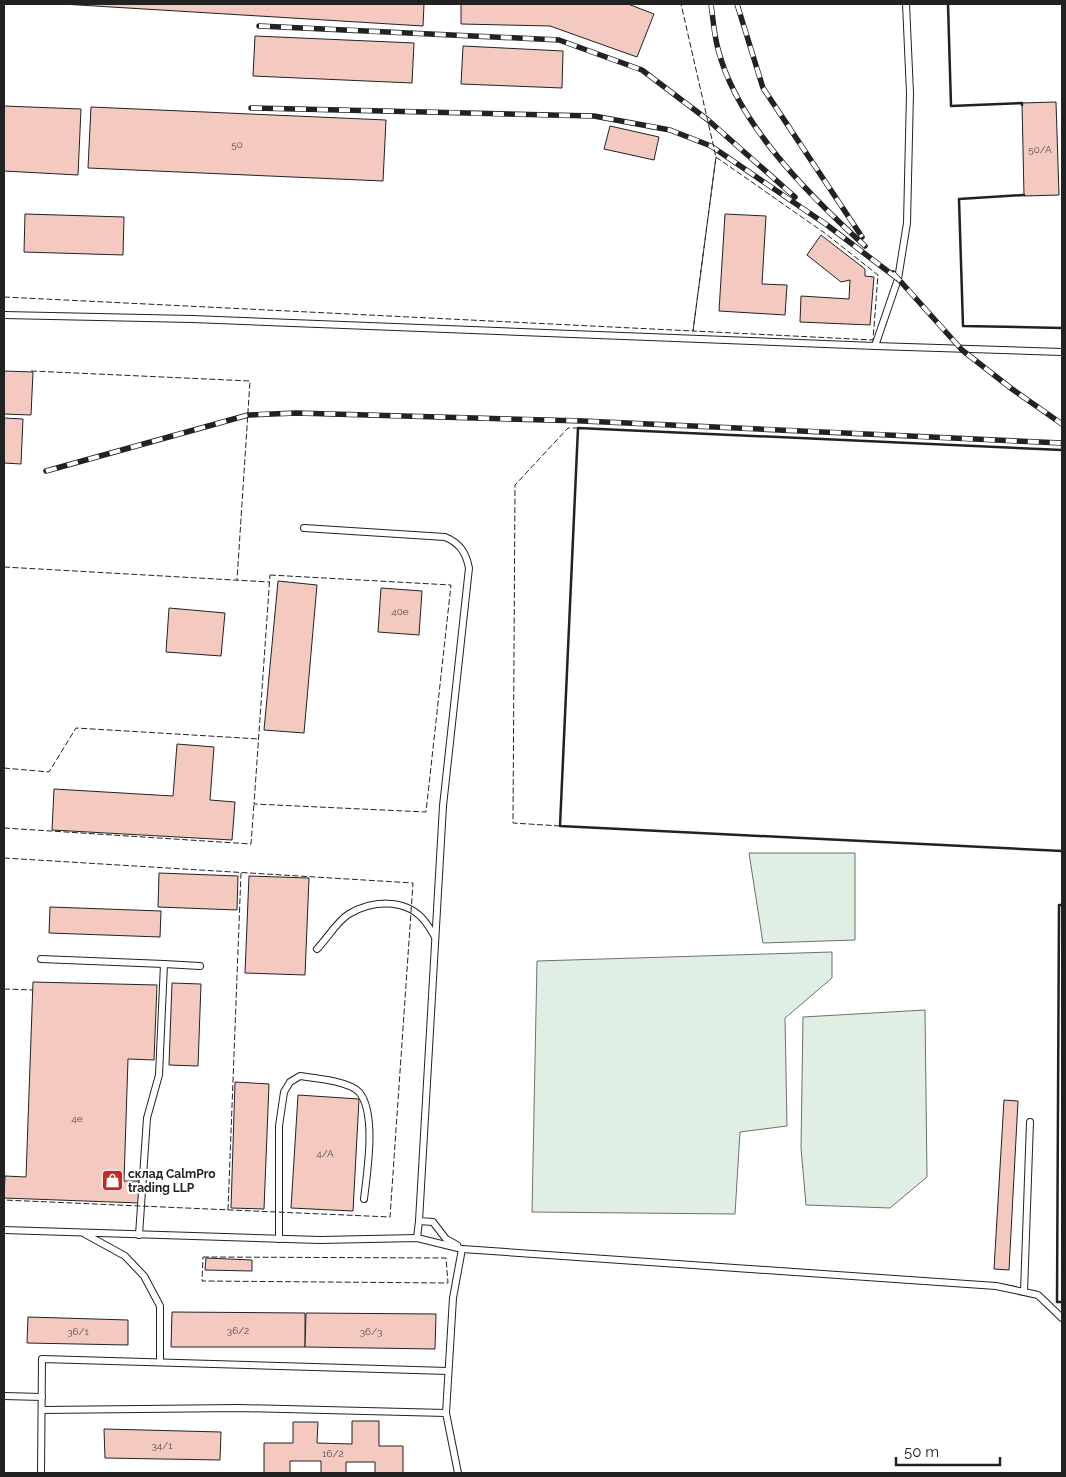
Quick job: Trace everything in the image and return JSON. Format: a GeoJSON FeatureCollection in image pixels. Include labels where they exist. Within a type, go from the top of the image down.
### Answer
{"type":"FeatureCollection","features":[{"type":"Feature","properties":{"kind":"lane"},"geometry":{"type":"LineString","coordinates":[[875,346],[898,278],[907,223],[910,93],[906,4]]}},
{"type":"Feature","properties":{"kind":"lane"},"geometry":{"type":"LineString","coordinates":[[4,314],[192,319],[1062,352]]}},
{"type":"Feature","properties":{"kind":"lane"},"geometry":{"type":"LineString","coordinates":[[304,528],[445,538],[462,549],[468,560],[469,568],[443,806],[417,1238]]}},
{"type":"Feature","properties":{"kind":"lane"},"geometry":{"type":"LineString","coordinates":[[317,949],[348,914],[374,904],[395,904],[411,909],[422,918],[435,937]]}},
{"type":"Feature","properties":{"kind":"lane"},"geometry":{"type":"LineString","coordinates":[[40,959],[200,966]]}},
{"type":"Feature","properties":{"kind":"lane"},"geometry":{"type":"LineString","coordinates":[[139,1235],[148,1118],[159,1075],[164,964]]}},
{"type":"Feature","properties":{"kind":"lane"},"geometry":{"type":"LineString","coordinates":[[279,1239],[280,1126],[284,1092],[290,1082],[300,1076],[346,1085],[358,1092],[366,1108],[370,1148],[364,1199]]}},
{"type":"Feature","properties":{"kind":"lane"},"geometry":{"type":"LineString","coordinates":[[1024,1292],[1030,1122]]}},
{"type":"Feature","properties":{"kind":"lane"},"geometry":{"type":"LineString","coordinates":[[419,1222],[433,1222],[446,1239],[462,1248]]}},
{"type":"Feature","properties":{"kind":"lane"},"geometry":{"type":"LineString","coordinates":[[4,1230],[279,1239],[417,1238],[462,1248],[996,1286],[1038,1295],[1062,1318]]}},
{"type":"Feature","properties":{"kind":"lane"},"geometry":{"type":"LineString","coordinates":[[82,1233],[125,1256],[144,1276],[160,1306],[160,1362]]}},
{"type":"Feature","properties":{"kind":"lane"},"geometry":{"type":"LineString","coordinates":[[458,1473],[446,1413],[453,1298],[462,1248]]}},
{"type":"Feature","properties":{"kind":"lane"},"geometry":{"type":"LineString","coordinates":[[41,1473],[42,1359],[448,1371]]}},
{"type":"Feature","properties":{"kind":"lane"},"geometry":{"type":"LineString","coordinates":[[4,1396],[42,1397]]}},
{"type":"Feature","properties":{"kind":"lane"},"geometry":{"type":"LineString","coordinates":[[42,1410],[239,1408],[446,1413]]}},
{"type":"Feature","properties":{"kind":"green space"},"geometry":{"type":"Polygon","coordinates":[[[749,853],[855,853],[855,940],[763,943],[749,853]]]}},
{"type":"Feature","properties":{"kind":"green space"},"geometry":{"type":"Polygon","coordinates":[[[832,952],[832,978],[785,1018],[787,1126],[740,1132],[735,1214],[532,1212],[537,961],[832,952]]]}},
{"type":"Feature","properties":{"kind":"green space"},"geometry":{"type":"Polygon","coordinates":[[[925,1010],[927,1177],[890,1208],[806,1205],[801,1148],[803,1017],[925,1010]]]}},
{"type":"Feature","properties":{"kind":"building"},"geometry":{"type":"Polygon","coordinates":[[[62,4],[424,4],[423,26],[62,4]]]}},
{"type":"Feature","properties":{"kind":"building"},"geometry":{"type":"Polygon","coordinates":[[[461,4],[628,4],[654,14],[637,57],[550,26],[461,24],[461,4]]]}},
{"type":"Feature","properties":{"kind":"building"},"geometry":{"type":"Polygon","coordinates":[[[255,36],[414,43],[412,83],[253,76],[255,36]]]}},
{"type":"Feature","properties":{"kind":"building"},"geometry":{"type":"Polygon","coordinates":[[[463,46],[563,51],[562,88],[461,84],[463,46]]]}},
{"type":"Feature","properties":{"kind":"building"},"geometry":{"type":"Polygon","coordinates":[[[1056,102],[1059,195],[1024,196],[1022,103],[1056,102]]]}},
{"type":"Feature","properties":{"kind":"building"},"geometry":{"type":"Polygon","coordinates":[[[4,106],[81,109],[78,175],[4,171],[4,106]]]}},
{"type":"Feature","properties":{"kind":"building"},"geometry":{"type":"Polygon","coordinates":[[[91,107],[386,120],[383,181],[88,168],[91,107]]]}},
{"type":"Feature","properties":{"kind":"building"},"geometry":{"type":"Polygon","coordinates":[[[610,126],[659,137],[654,160],[604,149],[610,126]]]}},
{"type":"Feature","properties":{"kind":"building"},"geometry":{"type":"Polygon","coordinates":[[[25,214],[124,217],[123,255],[24,252],[25,214]]]}},
{"type":"Feature","properties":{"kind":"building"},"geometry":{"type":"Polygon","coordinates":[[[725,214],[766,216],[762,284],[787,285],[785,315],[719,311],[725,214]]]}},
{"type":"Feature","properties":{"kind":"building"},"geometry":{"type":"Polygon","coordinates":[[[821,235],[865,269],[865,276],[874,277],[870,325],[800,322],[801,296],[849,299],[850,280],[841,282],[807,255],[821,235]]]}},
{"type":"Feature","properties":{"kind":"building"},"geometry":{"type":"Polygon","coordinates":[[[4,371],[33,372],[31,415],[4,414],[4,371]]]}},
{"type":"Feature","properties":{"kind":"building"},"geometry":{"type":"Polygon","coordinates":[[[4,418],[23,419],[21,464],[4,463],[4,418]]]}},
{"type":"Feature","properties":{"kind":"building"},"geometry":{"type":"Polygon","coordinates":[[[278,581],[317,585],[304,733],[264,730],[278,581]]]}},
{"type":"Feature","properties":{"kind":"building"},"geometry":{"type":"Polygon","coordinates":[[[381,588],[422,591],[419,635],[378,632],[381,588]]]}},
{"type":"Feature","properties":{"kind":"building"},"geometry":{"type":"Polygon","coordinates":[[[169,608],[225,613],[221,656],[166,652],[169,608]]]}},
{"type":"Feature","properties":{"kind":"building"},"geometry":{"type":"Polygon","coordinates":[[[177,744],[214,747],[210,800],[235,802],[232,840],[52,830],[54,789],[173,796],[177,744]]]}},
{"type":"Feature","properties":{"kind":"building"},"geometry":{"type":"Polygon","coordinates":[[[159,873],[238,876],[237,910],[158,907],[159,873]]]}},
{"type":"Feature","properties":{"kind":"building"},"geometry":{"type":"Polygon","coordinates":[[[249,876],[309,878],[305,975],[245,973],[249,876]]]}},
{"type":"Feature","properties":{"kind":"building"},"geometry":{"type":"Polygon","coordinates":[[[50,907],[161,911],[160,937],[49,933],[50,907]]]}},
{"type":"Feature","properties":{"kind":"building"},"geometry":{"type":"Polygon","coordinates":[[[33,982],[157,985],[154,1060],[128,1059],[124,1181],[139,1181],[139,1203],[4,1198],[5,1176],[26,1177],[33,982]]]}},
{"type":"Feature","properties":{"kind":"building"},"geometry":{"type":"Polygon","coordinates":[[[172,983],[201,984],[198,1066],[169,1065],[172,983]]]}},
{"type":"Feature","properties":{"kind":"building"},"geometry":{"type":"Polygon","coordinates":[[[235,1082],[269,1084],[264,1209],[231,1208],[235,1082]]]}},
{"type":"Feature","properties":{"kind":"building"},"geometry":{"type":"Polygon","coordinates":[[[298,1095],[359,1099],[353,1211],[291,1208],[298,1095]]]}},
{"type":"Feature","properties":{"kind":"building"},"geometry":{"type":"Polygon","coordinates":[[[1004,1100],[1018,1101],[1009,1270],[994,1269],[1004,1100]]]}},
{"type":"Feature","properties":{"kind":"building"},"geometry":{"type":"Polygon","coordinates":[[[206,1258],[252,1260],[252,1271],[205,1270],[206,1258]]]}},
{"type":"Feature","properties":{"kind":"building"},"geometry":{"type":"Polygon","coordinates":[[[172,1312],[305,1313],[305,1347],[171,1347],[172,1312]]]}},
{"type":"Feature","properties":{"kind":"building"},"geometry":{"type":"Polygon","coordinates":[[[306,1313],[436,1314],[435,1349],[305,1347],[306,1313]]]}},
{"type":"Feature","properties":{"kind":"building"},"geometry":{"type":"Polygon","coordinates":[[[28,1317],[128,1320],[128,1345],[27,1343],[28,1317]]]}},
{"type":"Feature","properties":{"kind":"building"},"geometry":{"type":"Polygon","coordinates":[[[352,1421],[379,1421],[379,1446],[403,1446],[403,1473],[375,1473],[375,1462],[346,1462],[346,1473],[321,1473],[321,1461],[290,1461],[290,1473],[264,1473],[264,1443],[293,1443],[293,1422],[318,1422],[317,1443],[352,1444],[352,1421]]]}},
{"type":"Feature","properties":{"kind":"building"},"geometry":{"type":"Polygon","coordinates":[[[104,1429],[221,1432],[220,1460],[105,1458],[104,1429]]]}},
{"type":"Feature","properties":{"kind":"railway"},"geometry":{"type":"LineString","coordinates":[[711,4],[718,49],[727,77],[758,131],[799,181],[865,246]]}},
{"type":"Feature","properties":{"kind":"railway"},"geometry":{"type":"LineString","coordinates":[[737,4],[763,88],[862,237]]}},
{"type":"Feature","properties":{"kind":"railway"},"geometry":{"type":"LineString","coordinates":[[259,26],[559,40],[642,70],[708,120],[795,197]]}},
{"type":"Feature","properties":{"kind":"railway"},"geometry":{"type":"LineString","coordinates":[[251,108],[594,116],[670,130],[711,146],[827,225],[898,279]]}},
{"type":"Feature","properties":{"kind":"railway"},"geometry":{"type":"LineString","coordinates":[[893,273],[962,350],[1012,389],[1062,424]]}},
{"type":"Feature","properties":{"kind":"railway"},"geometry":{"type":"LineString","coordinates":[[46,471],[248,415],[296,413],[583,421],[1062,443]]}},
{"type":"Feature","properties":{"kind":"fence"},"geometry":{"type":"LineString","coordinates":[[4,297],[693,331],[716,157],[681,4]]}},
{"type":"Feature","properties":{"kind":"fence"},"geometry":{"type":"LineString","coordinates":[[716,157],[826,234],[878,275],[873,340],[693,331],[716,157]]}},
{"type":"Feature","properties":{"kind":"fence"},"geometry":{"type":"LineString","coordinates":[[31,371],[250,381],[237,580]]}},
{"type":"Feature","properties":{"kind":"fence"},"geometry":{"type":"LineString","coordinates":[[560,826],[513,823],[515,485],[568,428],[578,428]]}},
{"type":"Feature","properties":{"kind":"fence"},"geometry":{"type":"LineString","coordinates":[[4,567],[269,582]]}},
{"type":"Feature","properties":{"kind":"fence"},"geometry":{"type":"LineString","coordinates":[[270,575],[451,585],[426,812],[254,804],[270,575]]}},
{"type":"Feature","properties":{"kind":"fence"},"geometry":{"type":"LineString","coordinates":[[4,768],[49,772],[76,728],[259,739]]}},
{"type":"Feature","properties":{"kind":"fence"},"geometry":{"type":"LineString","coordinates":[[4,828],[251,844],[254,804]]}},
{"type":"Feature","properties":{"kind":"fence"},"geometry":{"type":"LineString","coordinates":[[4,858],[413,883],[390,1217],[4,1200]]}},
{"type":"Feature","properties":{"kind":"fence"},"geometry":{"type":"LineString","coordinates":[[228,1210],[241,873]]}},
{"type":"Feature","properties":{"kind":"fence"},"geometry":{"type":"LineString","coordinates":[[4,989],[33,990]]}},
{"type":"Feature","properties":{"kind":"fence"},"geometry":{"type":"LineString","coordinates":[[203,1257],[446,1258],[448,1283],[202,1281],[203,1257]]}},
{"type":"Feature","properties":{"kind":"wall"},"geometry":{"type":"LineString","coordinates":[[948,4],[951,106],[1022,103],[1022,105]]}},
{"type":"Feature","properties":{"kind":"wall"},"geometry":{"type":"LineString","coordinates":[[1024,195],[959,199],[963,326],[1062,328]]}},
{"type":"Feature","properties":{"kind":"wall"},"geometry":{"type":"LineString","coordinates":[[1062,450],[578,428],[560,826],[1062,851]]}},
{"type":"Feature","properties":{"kind":"wall"},"geometry":{"type":"LineString","coordinates":[[1062,905],[1059,905],[1057,1302],[1062,1302]]}},
{"type":"Feature","properties":{"kind":"place","name":"склад CalmPro trading LLP"},"geometry":{"type":"Point","coordinates":[112,1181]}}]}
